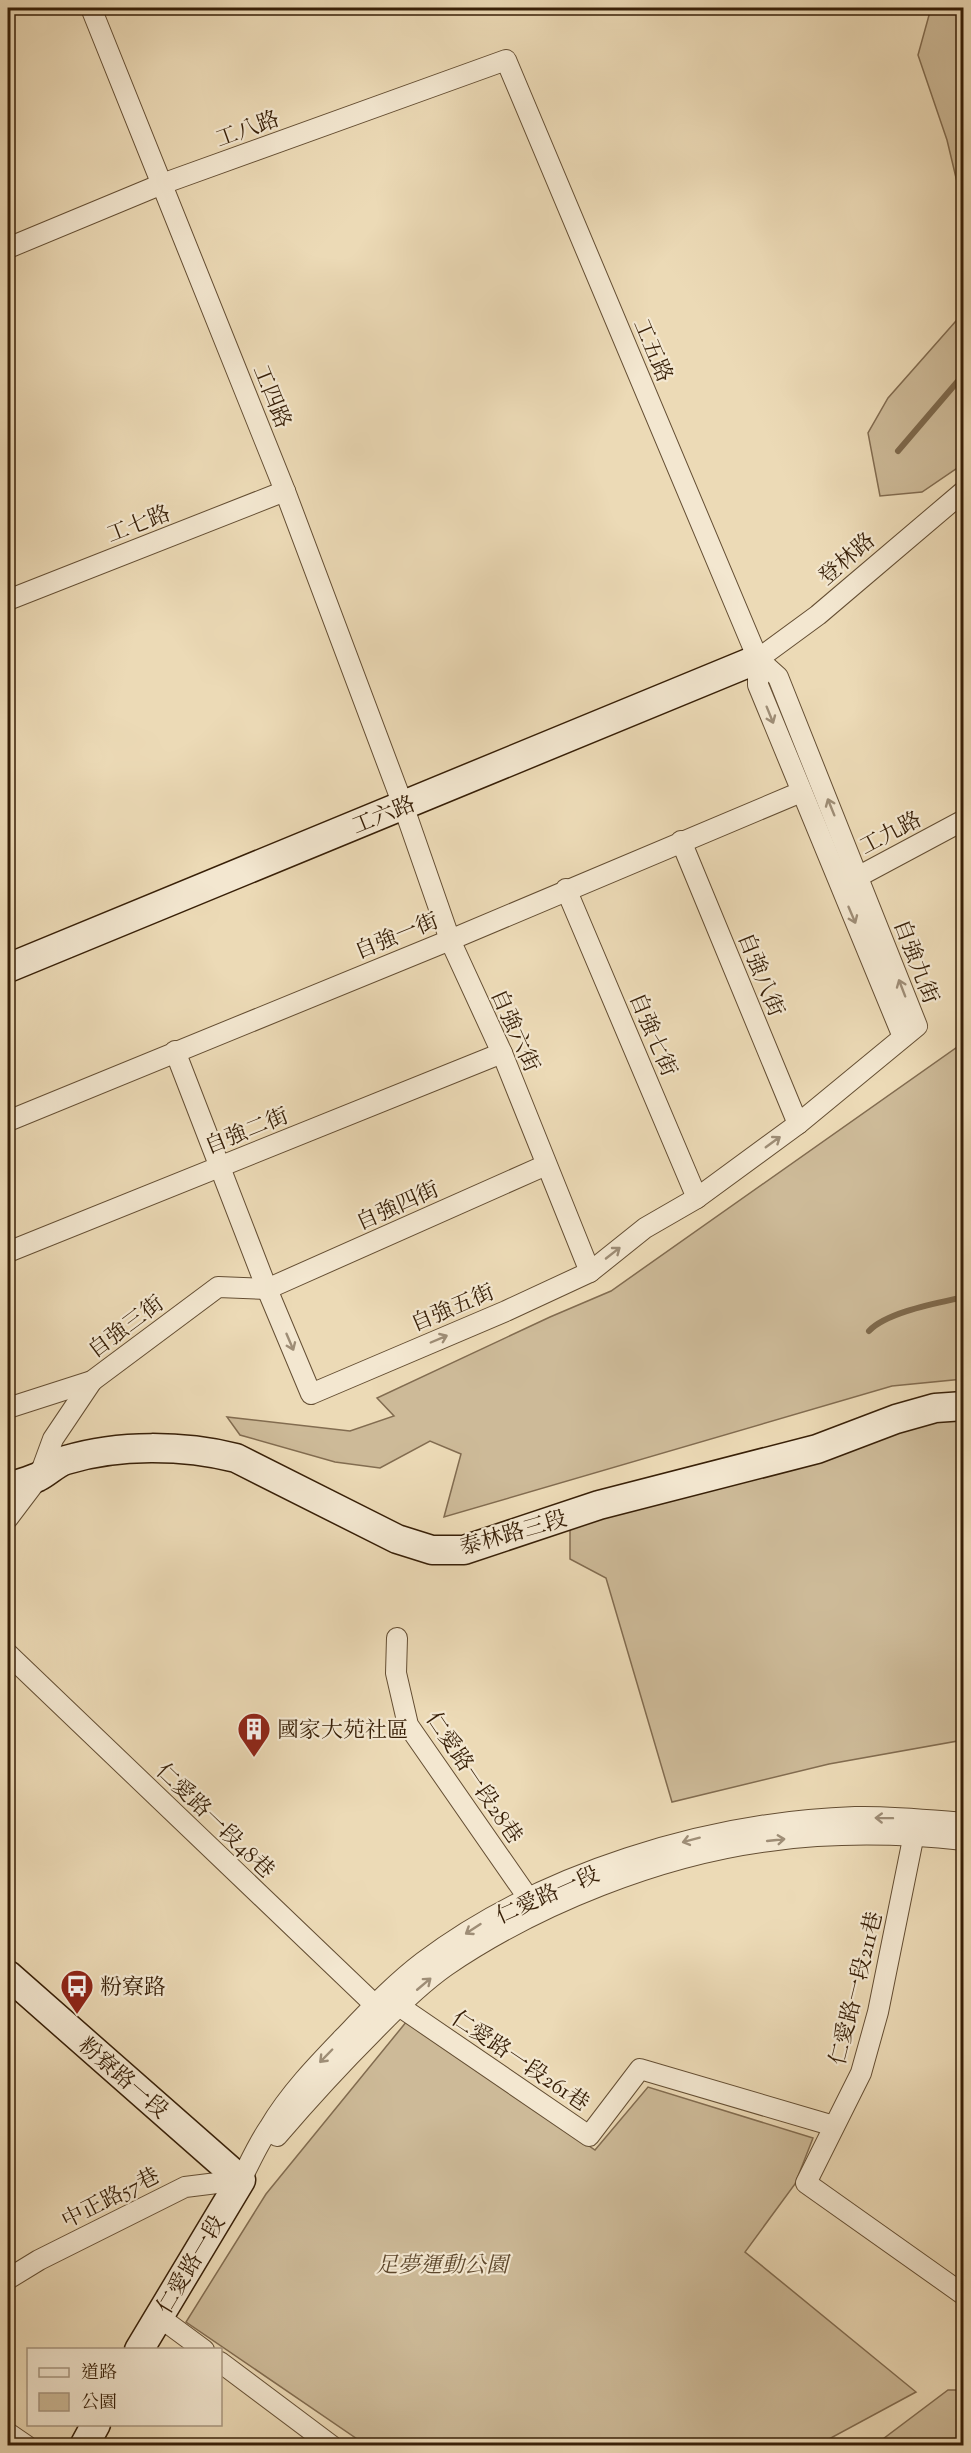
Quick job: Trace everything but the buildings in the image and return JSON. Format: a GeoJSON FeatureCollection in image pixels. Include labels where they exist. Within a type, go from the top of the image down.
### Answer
{"type":"FeatureCollection","features":[{"type":"Feature","properties":{"kind":"main road","name":"工六路"},"geometry":{"type":"LineString","coordinates":[[8,968],[758,659]]}},
{"type":"Feature","properties":{"kind":"main road","name":"泰林路三段"},"geometry":{"type":"LineString","coordinates":[[8,1487],[39,1477],[63,1461],[93,1453],[181,1449],[216,1453],[237,1458],[398,1539],[432,1550],[464,1550],[599,1505],[817,1449],[896,1419],[935,1408],[963,1406]]}},
{"type":"Feature","properties":{"kind":"main road","name":"粉寮路一段"},"geometry":{"type":"LineString","coordinates":[[8,1975],[241,2180]]}},
{"type":"Feature","properties":{"kind":"main road","name":"仁愛路一段"},"geometry":{"type":"LineString","coordinates":[[140,2348],[241,2180]]}},
{"type":"Feature","properties":{"kind":"main road"},"geometry":{"type":"LineString","coordinates":[[84,2445],[95,2426]]}},
{"type":"Feature","properties":{"kind":"street","name":"工四路"},"geometry":{"type":"LineString","coordinates":[[92,8],[285,491],[403,806]]}},
{"type":"Feature","properties":{"kind":"street","name":"工八路"},"geometry":{"type":"LineString","coordinates":[[8,248],[162,184],[506,60]]}},
{"type":"Feature","properties":{"kind":"street","name":"工五路"},"geometry":{"type":"LineString","coordinates":[[506,60],[758,659]]}},
{"type":"Feature","properties":{"kind":"street","name":"工七路"},"geometry":{"type":"LineString","coordinates":[[8,600],[285,491]]}},
{"type":"Feature","properties":{"kind":"street","name":"登林路"},"geometry":{"type":"LineString","coordinates":[[758,659],[818,615],[963,491]]}},
{"type":"Feature","properties":{"kind":"street","name":"自強九街"},"geometry":{"type":"LineString","coordinates":[[758,659],[778,677],[917,1026],[903,1037],[758,685],[758,659]]}},
{"type":"Feature","properties":{"kind":"street","name":"自強一街"},"geometry":{"type":"LineString","coordinates":[[8,1121],[801,792]]}},
{"type":"Feature","properties":{"kind":"street","name":"自強六街"},"geometry":{"type":"LineString","coordinates":[[403,806],[450,939],[502,1053],[590,1272]]}},
{"type":"Feature","properties":{"kind":"street","name":"工九路"},"geometry":{"type":"LineString","coordinates":[[840,887],[963,820]]}},
{"type":"Feature","properties":{"kind":"street","name":"自強八街"},"geometry":{"type":"LineString","coordinates":[[681,841],[798,1124]]}},
{"type":"Feature","properties":{"kind":"street","name":"自強七街"},"geometry":{"type":"LineString","coordinates":[[566,889],[697,1198]]}},
{"type":"Feature","properties":{"kind":"street","name":"自強五街"},"geometry":{"type":"LineString","coordinates":[[175,1051],[267,1288],[311,1394],[506,1311],[590,1272],[645,1228],[697,1198],[798,1124],[903,1037]]}},
{"type":"Feature","properties":{"kind":"street","name":"自強二街"},"geometry":{"type":"LineString","coordinates":[[8,1252],[502,1053]]}},
{"type":"Feature","properties":{"kind":"street","name":"自強四街"},"geometry":{"type":"LineString","coordinates":[[267,1288],[546,1165]]}},
{"type":"Feature","properties":{"kind":"street","name":"自強三街"},"geometry":{"type":"LineString","coordinates":[[8,1408],[92,1381],[218,1287],[267,1288]]}},
{"type":"Feature","properties":{"kind":"street"},"geometry":{"type":"LineString","coordinates":[[8,1518],[39,1477],[53,1439],[92,1381]]}},
{"type":"Feature","properties":{"kind":"street","name":"仁愛路一段28巷"},"geometry":{"type":"LineString","coordinates":[[397,1638],[396,1673],[408,1725],[529,1899]]}},
{"type":"Feature","properties":{"kind":"street","name":"仁愛路一段48巷"},"geometry":{"type":"LineString","coordinates":[[8,1654],[375,2005]]}},
{"type":"Feature","properties":{"kind":"street","name":"仁愛路一段"},"geometry":{"type":"LineString","coordinates":[[241,2180],[269,2127],[310,2073],[375,2005],[422,1962],[479,1925],[529,1899],[574,1878],[649,1851],[723,1832],[790,1822],[856,1817],[916,1827],[963,1840]]}},
{"type":"Feature","properties":{"kind":"street","name":"仁愛路一段"},"geometry":{"type":"LineString","coordinates":[[241,2180],[322,2083],[399,2006],[446,1967],[511,1928],[575,1897],[645,1871],[709,1853],[768,1841],[963,1823]]}},
{"type":"Feature","properties":{"kind":"street","name":"仁愛路一段211巷"},"geometry":{"type":"LineString","coordinates":[[916,1827],[878,2012],[861,2073],[806,2183],[963,2295]]}},
{"type":"Feature","properties":{"kind":"street"},"geometry":{"type":"LineString","coordinates":[[375,2005],[399,2006]]}},
{"type":"Feature","properties":{"kind":"street","name":"仁愛路一段261巷"},"geometry":{"type":"LineString","coordinates":[[399,2006],[589,2136],[640,2069],[834,2126]]}},
{"type":"Feature","properties":{"kind":"street","name":"中正路57巷"},"geometry":{"type":"LineString","coordinates":[[8,2279],[39,2260],[185,2187],[241,2180]]}},
{"type":"Feature","properties":{"kind":"street"},"geometry":{"type":"LineString","coordinates":[[158,2316],[203,2348]]}},
{"type":"Feature","properties":{"kind":"street"},"geometry":{"type":"LineString","coordinates":[[222,2363],[332,2445]]}},
{"type":"Feature","properties":{"kind":"street"},"geometry":{"type":"LineString","coordinates":[[8,2433],[27,2445]]}},
{"type":"Feature","properties":{"kind":"green space"},"geometry":{"type":"Polygon","coordinates":[[[931,8],[963,8],[963,207],[947,140],[918,55],[931,8]]]}},
{"type":"Feature","properties":{"kind":"green space"},"geometry":{"type":"Polygon","coordinates":[[[963,313],[963,464],[922,492],[880,496],[868,433],[888,398],[963,313]]]}},
{"type":"Feature","properties":{"kind":"green space"},"geometry":{"type":"Polygon","coordinates":[[[963,1043],[963,1379],[892,1386],[444,1517],[461,1454],[430,1441],[380,1468],[335,1462],[240,1435],[227,1417],[350,1431],[394,1416],[377,1398],[611,1291],[963,1043]]]}},
{"type":"Feature","properties":{"kind":"green space"},"geometry":{"type":"Polygon","coordinates":[[[931,1418],[963,1418],[963,1740],[829,1764],[672,1802],[606,1578],[570,1559],[570,1523],[931,1418]]]}},
{"type":"Feature","properties":{"kind":"green space","name":"足夢運動公園"},"geometry":{"type":"Polygon","coordinates":[[[407,2021],[595,2150],[648,2087],[813,2138],[795,2184],[745,2252],[916,2392],[827,2440],[825,2445],[366,2445],[186,2322],[266,2194],[407,2021]]]}},
{"type":"Feature","properties":{"kind":"green space"},"geometry":{"type":"Polygon","coordinates":[[[948,2390],[963,2390],[963,2445],[875,2445],[948,2390]]]}},
{"type":"Feature","properties":{"kind":"waterway"},"geometry":{"type":"LineString","coordinates":[[898,451],[964,374]]}},
{"type":"Feature","properties":{"kind":"waterway"},"geometry":{"type":"LineString","coordinates":[[869,1331],[877,1324],[900,1313],[964,1297]]}},
{"type":"Feature","properties":{"kind":"place","name":"國家大苑社區"},"geometry":{"type":"Point","coordinates":[254,1758]}},
{"type":"Feature","properties":{"kind":"place","name":"粉寮路"},"geometry":{"type":"Point","coordinates":[77,2015]}}]}
